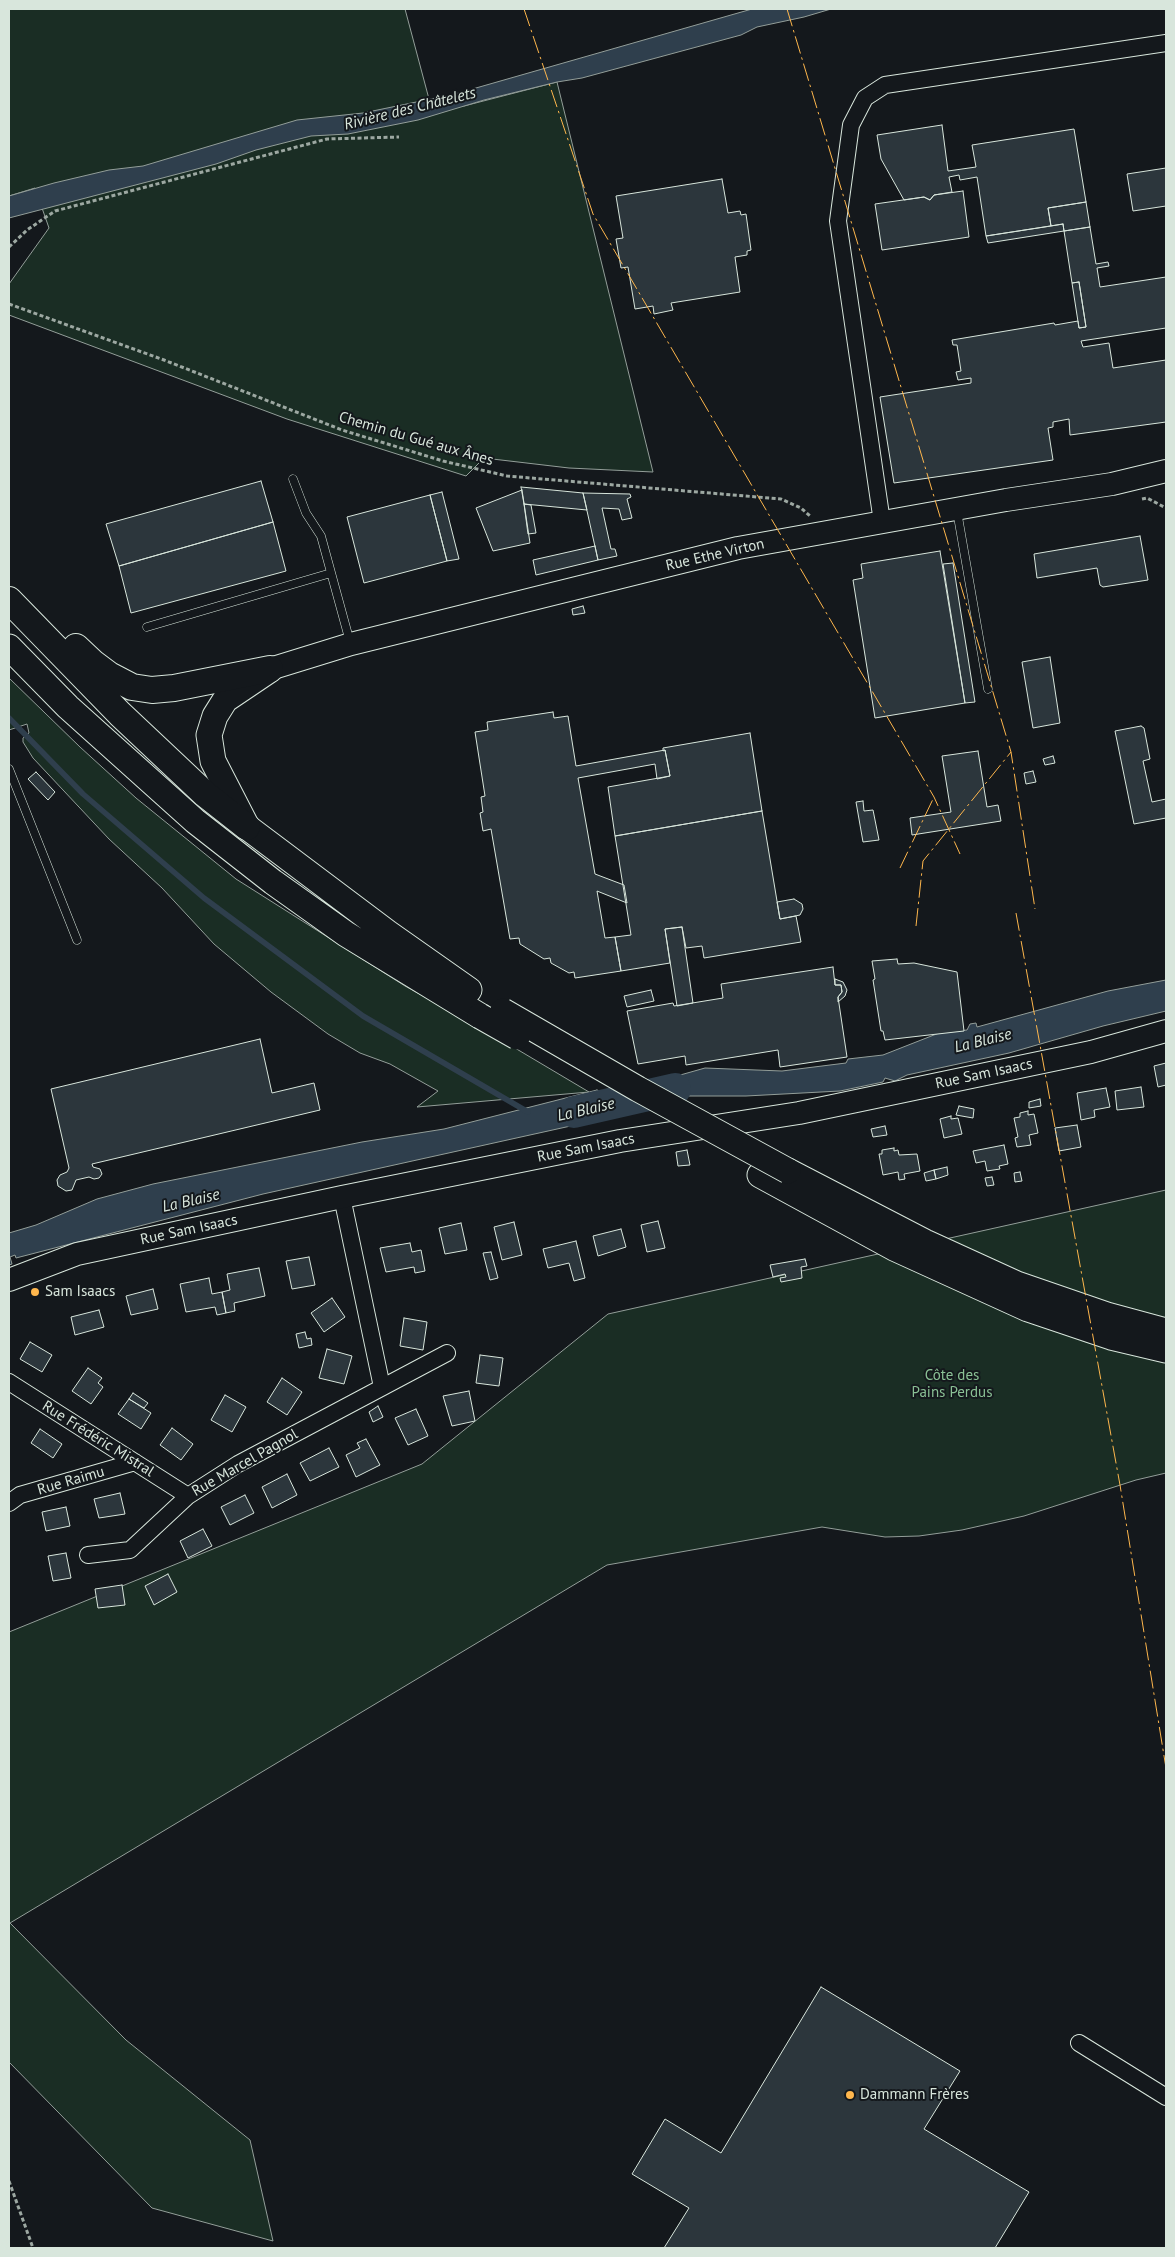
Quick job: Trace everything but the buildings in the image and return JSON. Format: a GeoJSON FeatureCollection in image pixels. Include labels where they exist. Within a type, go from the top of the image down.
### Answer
{"type":"FeatureCollection","features":[{"type":"Feature","properties":{"kind":"highway"},"geometry":{"type":"LineString","coordinates":[[15,608],[46,618],[92,663],[122,682],[142,689],[174,688],[270,669]]}},
{"type":"Feature","properties":{"kind":"highway"},"geometry":{"type":"LineString","coordinates":[[15,608],[120,714],[205,794],[247,827]]}},
{"type":"Feature","properties":{"kind":"main road","name":"Rue Ethe Virton"},"geometry":{"type":"LineString","coordinates":[[270,669],[351,644],[738,548],[956,509],[1112,484],[1166,471]]}},
{"type":"Feature","properties":{"kind":"main road"},"geometry":{"type":"LineString","coordinates":[[1112,484],[1166,487]]}},
{"type":"Feature","properties":{"kind":"main road"},"geometry":{"type":"LineString","coordinates":[[9,647],[68,707],[195,820],[265,876],[346,934],[492,1013],[623,1080],[788,1171],[925,1242],[1017,1284],[1107,1315],[1166,1331]]}},
{"type":"Feature","properties":{"kind":"main road"},"geometry":{"type":"LineString","coordinates":[[270,669],[225,700],[215,716],[209,735],[213,761],[247,827],[388,933],[461,985],[492,1013],[554,1060],[894,1248],[1028,1309],[1111,1337],[1166,1350]]}},
{"type":"Feature","properties":{"kind":"main road","name":"Rue Sam Isaacs"},"geometry":{"type":"LineString","coordinates":[[9,1280],[77,1254],[342,1197],[620,1141],[799,1113],[1091,1052],[1166,1031]]}},
{"type":"Feature","properties":{"kind":"street"},"geometry":{"type":"LineString","coordinates":[[882,522],[838,222],[851,125],[865,98],[884,85],[1166,43]]}},
{"type":"Feature","properties":{"kind":"street"},"geometry":{"type":"LineString","coordinates":[[342,1197],[382,1387]]}},
{"type":"Feature","properties":{"kind":"street","name":"Rue Marcel Pagnol"},"geometry":{"type":"LineString","coordinates":[[88,1554],[130,1550],[188,1496],[238,1464],[447,1353]]}},
{"type":"Feature","properties":{"kind":"street","name":"Rue Frédéric Mistral"},"geometry":{"type":"LineString","coordinates":[[9,1382],[188,1496]]}},
{"type":"Feature","properties":{"kind":"street","name":"Rue Raimu"},"geometry":{"type":"LineString","coordinates":[[9,1503],[20,1495],[135,1462]]}},
{"type":"Feature","properties":{"kind":"street"},"geometry":{"type":"LineString","coordinates":[[1079,2043],[1166,2097]]}},
{"type":"Feature","properties":{"kind":"lane"},"geometry":{"type":"LineString","coordinates":[[294,479],[306,513],[321,536],[351,644]]}},
{"type":"Feature","properties":{"kind":"lane"},"geometry":{"type":"LineString","coordinates":[[956,509],[988,689]]}},
{"type":"Feature","properties":{"kind":"lane"},"geometry":{"type":"LineString","coordinates":[[147,627],[332,573]]}},
{"type":"Feature","properties":{"kind":"lane"},"geometry":{"type":"LineString","coordinates":[[9,769],[77,940]]}},
{"type":"Feature","properties":{"kind":"path"},"geometry":{"type":"LineString","coordinates":[[9,247],[27,230],[55,211],[327,139],[399,137]]}},
{"type":"Feature","properties":{"kind":"path","name":"Chemin du Gué aux Ânes"},"geometry":{"type":"LineString","coordinates":[[9,304],[164,360],[342,430],[443,461],[507,476],[781,499],[801,508],[826,532]]}},
{"type":"Feature","properties":{"kind":"path"},"geometry":{"type":"LineString","coordinates":[[9,2181],[33,2248]]}},
{"type":"Feature","properties":{"kind":"green space"},"geometry":{"type":"Polygon","coordinates":[[[9,9],[405,9],[429,99],[464,106],[557,82],[653,472],[569,468],[484,458],[466,476],[287,419],[9,315],[9,284],[49,228],[35,188],[9,196],[9,9]]]}},
{"type":"Feature","properties":{"kind":"green space"},"geometry":{"type":"Polygon","coordinates":[[[9,678],[136,798],[236,879],[405,986],[488,1032],[589,1092],[417,1107],[438,1091],[390,1064],[360,1053],[328,1034],[271,992],[214,944],[162,888],[109,839],[33,758],[23,742],[23,738],[29,733],[27,724],[9,730],[9,678]]]}},
{"type":"Feature","properties":{"kind":"green space","name":"Côte des Pains Perdus"},"geometry":{"type":"Polygon","coordinates":[[[1166,1190],[1166,1473],[1136,1480],[1024,1516],[962,1530],[919,1536],[885,1537],[822,1527],[607,1565],[10,1923],[126,2040],[250,2140],[273,2241],[152,2208],[9,2062],[9,1632],[422,1464],[608,1314],[1166,1190]]]}},
{"type":"Feature","properties":{"kind":"water","name":"Rivière des Châtelets"},"geometry":{"type":"Polygon","coordinates":[[[752,9],[831,9],[757,27],[741,35],[582,78],[557,82],[484,100],[418,120],[348,134],[311,136],[256,150],[216,164],[9,218],[9,196],[54,183],[109,170],[143,166],[297,120],[363,113],[455,94],[752,9]]]}},
{"type":"Feature","properties":{"kind":"water"},"geometry":{"type":"Polygon","coordinates":[[[1166,980],[1166,1011],[1103,1026],[1009,1053],[907,1075],[895,1081],[885,1078],[883,1082],[840,1091],[746,1096],[684,1096],[678,1098],[652,1083],[705,1068],[782,1071],[846,1063],[848,1059],[883,1055],[939,1033],[967,1030],[970,1024],[976,1023],[977,1027],[1108,991],[1166,980]]]}},
{"type":"Feature","properties":{"kind":"water"},"geometry":{"type":"Polygon","coordinates":[[[597,1090],[634,1112],[263,1194],[16,1258],[15,1255],[10,1257],[12,1264],[9,1265],[9,1233],[36,1225],[97,1199],[153,1184],[362,1142],[444,1129],[597,1090]]]}},
{"type":"Feature","properties":{"kind":"waterway"},"geometry":{"type":"LineString","coordinates":[[9,718],[83,794],[204,898],[363,1016],[528,1112]]}},
{"type":"Feature","properties":{"kind":"waterway","name":"La Blaise"},"geometry":{"type":"LineString","coordinates":[[574,1112],[675,1089]]}},
{"type":"Feature","properties":{"kind":"power"},"geometry":{"type":"LineString","coordinates":[[524,9],[593,214],[934,797],[960,854]]}},
{"type":"Feature","properties":{"kind":"power"},"geometry":{"type":"LineString","coordinates":[[787,9],[1011,752],[1035,909]]}},
{"type":"Feature","properties":{"kind":"power"},"geometry":{"type":"LineString","coordinates":[[916,926],[923,861],[1011,752]]}},
{"type":"Feature","properties":{"kind":"power"},"geometry":{"type":"LineString","coordinates":[[900,868],[934,797]]}},
{"type":"Feature","properties":{"kind":"power"},"geometry":{"type":"LineString","coordinates":[[1016,913],[1120,1485],[1166,1768]]}},
{"type":"Feature","properties":{"kind":"place","name":"Sam Isaacs"},"geometry":{"type":"Point","coordinates":[35,1292]}},
{"type":"Feature","properties":{"kind":"place","name":"Dammann Frères"},"geometry":{"type":"Point","coordinates":[850,2095]}}]}
